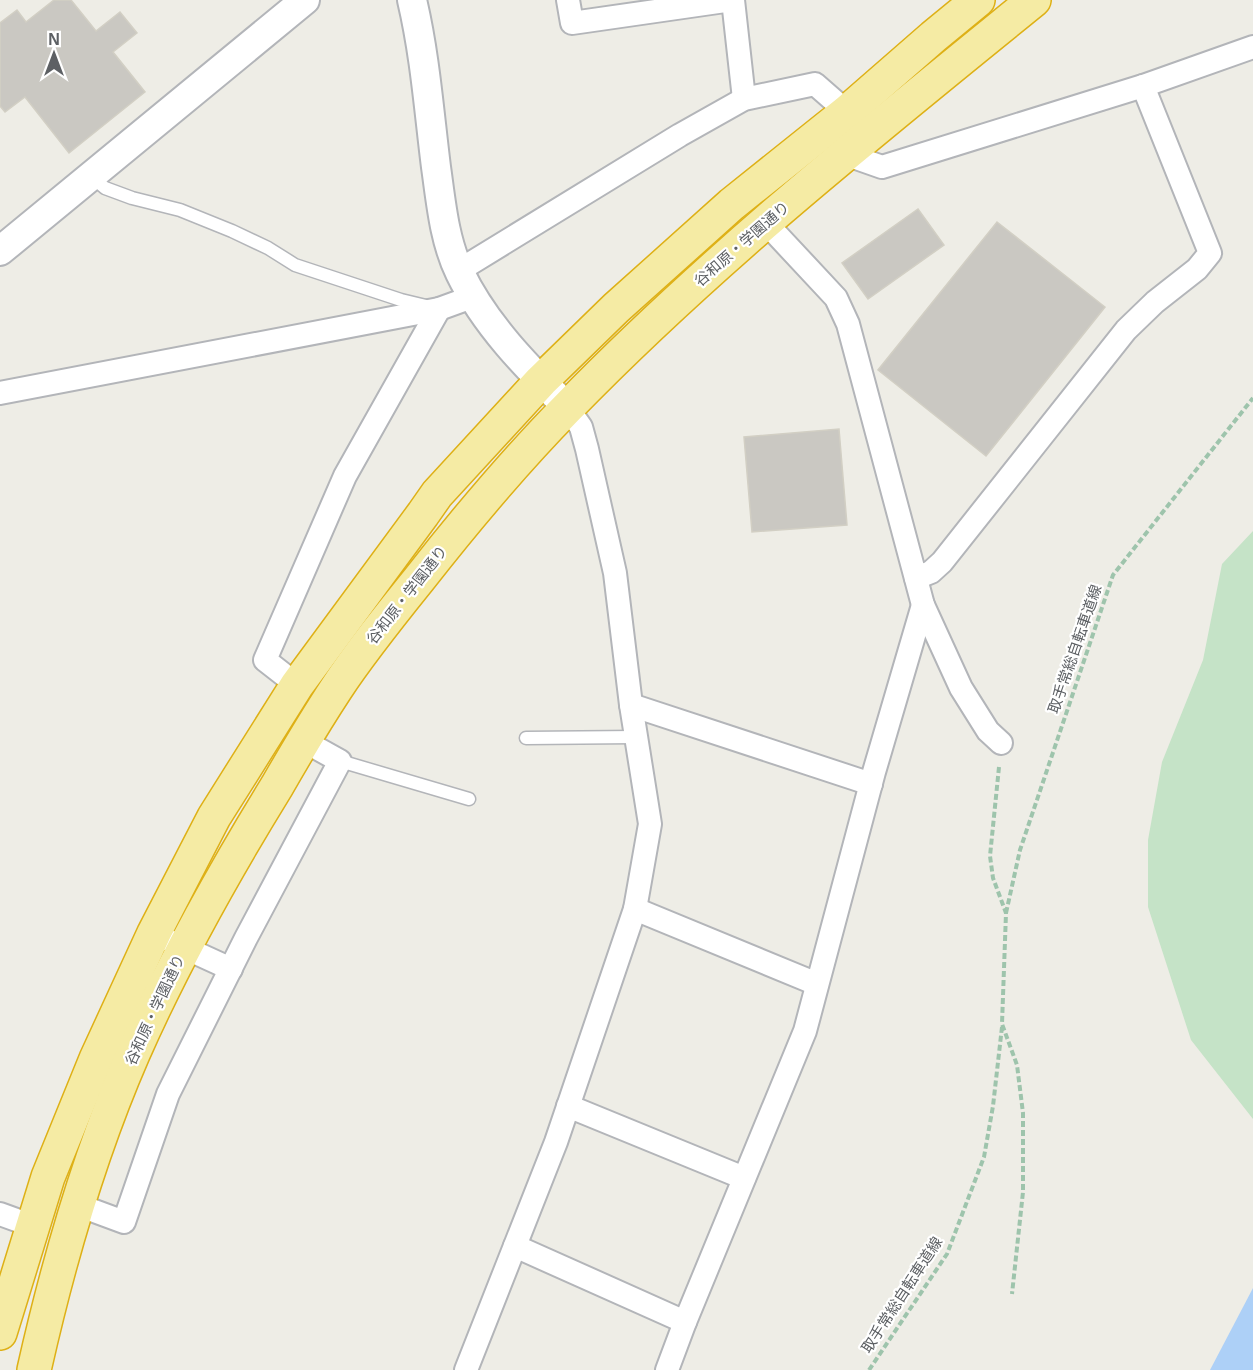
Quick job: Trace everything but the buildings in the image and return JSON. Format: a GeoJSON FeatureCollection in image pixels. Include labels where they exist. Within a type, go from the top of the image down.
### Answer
{"type":"FeatureCollection","features":[{"type":"Feature","properties":{"kind":"highway"},"geometry":{"type":"LineString","coordinates":[[0,1333],[48,1177],[92,1070],[154,933],[214,817],[297,685],[437,495],[541,381],[616,308],[732,204],[847,112],[978,0]]}},
{"type":"Feature","properties":{"kind":"highway","name":"谷和原・学園通り"},"geometry":{"type":"LineString","coordinates":[[34,1370],[46,1315],[78,1205],[100,1139],[132,1056],[231,861],[337,687],[474,510],[567,407],[704,277],[845,154],[1034,0]]}},
{"type":"Feature","properties":{"kind":"street"},"geometry":{"type":"LineString","coordinates":[[0,251],[305,0]]}},
{"type":"Feature","properties":{"kind":"street"},"geometry":{"type":"LineString","coordinates":[[412,0],[421,48],[443,222],[458,271],[472,297],[494,328],[567,407],[581,427],[615,573],[631,705],[650,824],[635,909],[556,1142],[466,1370]]}},
{"type":"Feature","properties":{"kind":"street"},"geometry":{"type":"LineString","coordinates":[[568,0],[572,23],[732,0],[744,99]]}},
{"type":"Feature","properties":{"kind":"street"},"geometry":{"type":"LineString","coordinates":[[845,154],[882,167],[1143,86],[1253,47]]}},
{"type":"Feature","properties":{"kind":"street"},"geometry":{"type":"LineString","coordinates":[[458,271],[680,135],[744,99],[815,84],[847,112]]}},
{"type":"Feature","properties":{"kind":"street"},"geometry":{"type":"LineString","coordinates":[[916,578],[931,572],[942,562],[1126,330],[1155,302],[1197,268],[1210,253],[1143,86]]}},
{"type":"Feature","properties":{"kind":"street"},"geometry":{"type":"LineString","coordinates":[[766,224],[836,298],[848,324],[923,605],[961,688],[988,731],[1001,743]]}},
{"type":"Feature","properties":{"kind":"street"},"geometry":{"type":"LineString","coordinates":[[0,393],[439,309],[472,297]]}},
{"type":"Feature","properties":{"kind":"street"},"geometry":{"type":"LineString","coordinates":[[297,685],[265,660],[345,476],[439,309]]}},
{"type":"Feature","properties":{"kind":"street"},"geometry":{"type":"LineString","coordinates":[[667,1370],[805,1031],[871,784],[923,605]]}},
{"type":"Feature","properties":{"kind":"street"},"geometry":{"type":"LineString","coordinates":[[631,705],[871,784]]}},
{"type":"Feature","properties":{"kind":"street"},"geometry":{"type":"LineString","coordinates":[[78,1205],[124,1222],[168,1094],[340,762],[304,741]]}},
{"type":"Feature","properties":{"kind":"street"},"geometry":{"type":"LineString","coordinates":[[635,909],[817,984]]}},
{"type":"Feature","properties":{"kind":"street"},"geometry":{"type":"LineString","coordinates":[[154,933],[231,969]]}},
{"type":"Feature","properties":{"kind":"street"},"geometry":{"type":"LineString","coordinates":[[568,1106],[744,1178]]}},
{"type":"Feature","properties":{"kind":"street"},"geometry":{"type":"LineString","coordinates":[[0,1214],[33,1226]]}},
{"type":"Feature","properties":{"kind":"street"},"geometry":{"type":"LineString","coordinates":[[514,1246],[685,1322]]}},
{"type":"Feature","properties":{"kind":"lane"},"geometry":{"type":"LineString","coordinates":[[91,176],[105,188],[132,198],[180,210],[232,231],[268,248],[295,265],[401,300],[439,309]]}},
{"type":"Feature","properties":{"kind":"lane"},"geometry":{"type":"LineString","coordinates":[[526,738],[636,737]]}},
{"type":"Feature","properties":{"kind":"lane"},"geometry":{"type":"LineString","coordinates":[[340,762],[469,799]]}},
{"type":"Feature","properties":{"kind":"path","name":"取手常総自転車道線"},"geometry":{"type":"LineString","coordinates":[[869,1370],[947,1254],[984,1156],[993,1106],[1002,1024],[1006,913],[1020,850],[1113,575],[1253,398]]}},
{"type":"Feature","properties":{"kind":"path"},"geometry":{"type":"LineString","coordinates":[[1001,743],[990,856],[993,878],[1006,913]]}},
{"type":"Feature","properties":{"kind":"path"},"geometry":{"type":"LineString","coordinates":[[1002,1024],[1017,1065],[1023,1113],[1023,1192],[1012,1294]]}},
{"type":"Feature","properties":{"kind":"green space"},"geometry":{"type":"Polygon","coordinates":[[[1253,531],[1253,1119],[1191,1040],[1148,907],[1148,840],[1162,762],[1203,660],[1222,564],[1253,531]]]}},
{"type":"Feature","properties":{"kind":"water"},"geometry":{"type":"Polygon","coordinates":[[[1253,1288],[1253,1370],[1210,1370],[1253,1288]]]}}]}
